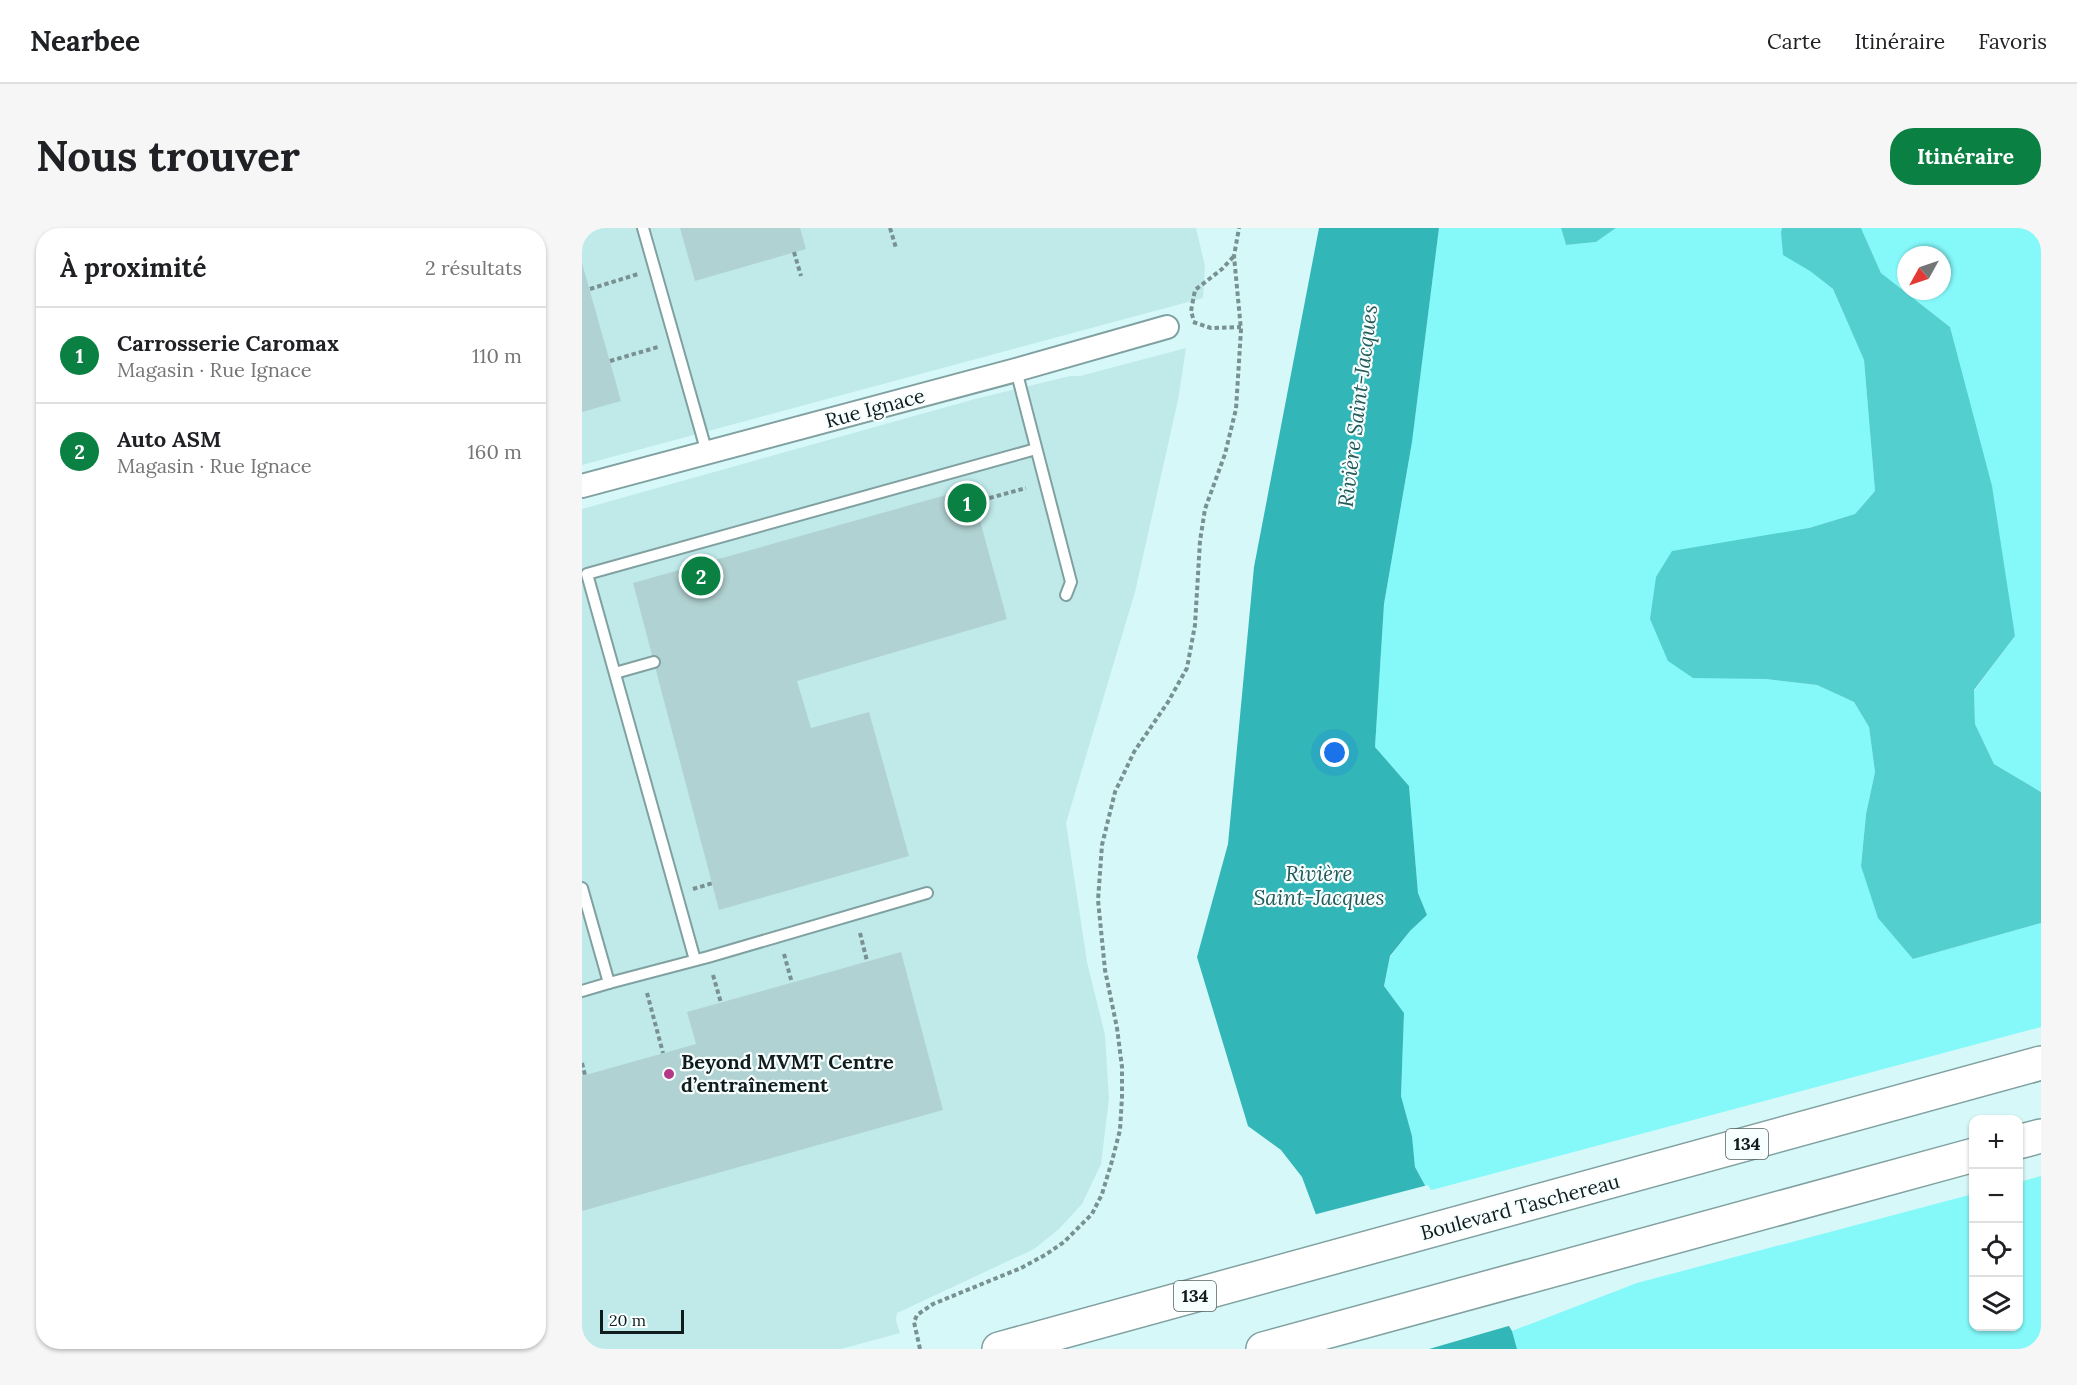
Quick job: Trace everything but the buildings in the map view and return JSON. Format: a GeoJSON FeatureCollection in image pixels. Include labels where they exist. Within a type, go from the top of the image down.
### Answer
{"type":"FeatureCollection","features":[{"type":"Feature","properties":{"kind":"main road","name":"Boulevard Taschereau"},"geometry":{"type":"LineString","coordinates":[[999,1349],[1454,1226],[2041,1063]]}},
{"type":"Feature","properties":{"kind":"main road"},"geometry":{"type":"LineString","coordinates":[[2023,1141],[2041,1136]]}},
{"type":"Feature","properties":{"kind":"main road"},"geometry":{"type":"LineString","coordinates":[[1263,1349],[1969,1156]]}},
{"type":"Feature","properties":{"kind":"street","name":"Rue Ignace"},"geometry":{"type":"LineString","coordinates":[[582,486],[1017,370],[1167,327]]}},
{"type":"Feature","properties":{"kind":"lane"},"geometry":{"type":"LineString","coordinates":[[643,228],[707,453]]}},
{"type":"Feature","properties":{"kind":"lane"},"geometry":{"type":"LineString","coordinates":[[1017,370],[1071,582],[1066,595]]}},
{"type":"Feature","properties":{"kind":"lane"},"geometry":{"type":"LineString","coordinates":[[695,960],[587,574],[1036,450]]}},
{"type":"Feature","properties":{"kind":"lane"},"geometry":{"type":"LineString","coordinates":[[615,673],[654,662]]}},
{"type":"Feature","properties":{"kind":"lane"},"geometry":{"type":"LineString","coordinates":[[582,888],[609,983]]}},
{"type":"Feature","properties":{"kind":"lane"},"geometry":{"type":"LineString","coordinates":[[582,991],[927,893]]}},
{"type":"Feature","properties":{"kind":"path"},"geometry":{"type":"LineString","coordinates":[[890,228],[896,248]]}},
{"type":"Feature","properties":{"kind":"path"},"geometry":{"type":"LineString","coordinates":[[920,1349],[914,1322],[917,1315],[933,1304],[1021,1268],[1045,1255],[1064,1242],[1092,1214],[1102,1194],[1120,1130],[1122,1067],[1117,1028],[1105,970],[1098,900],[1102,844],[1115,792],[1134,752],[1168,702],[1187,668],[1195,624],[1200,541],[1205,509],[1225,454],[1236,409],[1240,327],[1234,256],[1239,228]]}},
{"type":"Feature","properties":{"kind":"path"},"geometry":{"type":"LineString","coordinates":[[794,252],[801,276]]}},
{"type":"Feature","properties":{"kind":"path"},"geometry":{"type":"LineString","coordinates":[[1234,256],[1222,269],[1195,290],[1191,311],[1193,322],[1211,328],[1240,327]]}},
{"type":"Feature","properties":{"kind":"path"},"geometry":{"type":"LineString","coordinates":[[590,289],[655,269]]}},
{"type":"Feature","properties":{"kind":"path"},"geometry":{"type":"LineString","coordinates":[[610,361],[676,343]]}},
{"type":"Feature","properties":{"kind":"path"},"geometry":{"type":"LineString","coordinates":[[975,502],[1045,483]]}},
{"type":"Feature","properties":{"kind":"path"},"geometry":{"type":"LineString","coordinates":[[855,914],[867,961]]}},
{"type":"Feature","properties":{"kind":"path"},"geometry":{"type":"LineString","coordinates":[[778,936],[792,982]]}},
{"type":"Feature","properties":{"kind":"path"},"geometry":{"type":"LineString","coordinates":[[708,957],[721,1003]]}},
{"type":"Feature","properties":{"kind":"path"},"geometry":{"type":"LineString","coordinates":[[641,974],[663,1053]]}},
{"type":"Feature","properties":{"kind":"path"},"geometry":{"type":"LineString","coordinates":[[582,1063],[585,1075]]}},
{"type":"Feature","properties":{"kind":"shaded area"},"geometry":{"type":"Polygon","coordinates":[[[582,228],[1196,228],[1205,266],[1203,298],[582,465],[582,228]]]}},
{"type":"Feature","properties":{"kind":"shaded area"},"geometry":{"type":"Polygon","coordinates":[[[1439,228],[1561,228],[1566,245],[1596,242],[1616,228],[1782,228],[1781,232],[1810,271],[1833,289],[1864,360],[1875,491],[1855,514],[1809,528],[1766,679],[1817,685],[1854,702],[1869,727],[1875,772],[1866,814],[1861,865],[1913,959],[2041,923],[2041,1027],[1428,1191],[1415,1167],[1412,1136],[1401,1096],[1404,1013],[1384,986],[1390,957],[1410,931],[1427,915],[1418,893],[1409,786],[1375,747],[1384,604],[1412,442],[1439,228]]]}},
{"type":"Feature","properties":{"kind":"shaded area"},"geometry":{"type":"Polygon","coordinates":[[[1561,228],[1616,228],[1596,242],[1566,245],[1561,228]]]}},
{"type":"Feature","properties":{"kind":"shaded area"},"geometry":{"type":"Polygon","coordinates":[[[1782,228],[1861,228],[1881,273],[1897,286],[1897,300],[1916,300],[1950,327],[1992,486],[2015,636],[1974,690],[1975,724],[1994,764],[2041,792],[2041,923],[1913,959],[1878,918],[1861,866],[1866,814],[1875,772],[1869,727],[1854,702],[1817,685],[1766,679],[1693,678],[1668,661],[1650,619],[1656,577],[1672,551],[1809,528],[1855,514],[1875,491],[1864,360],[1833,289],[1810,271],[1783,255],[1782,228]]]}},
{"type":"Feature","properties":{"kind":"shaded area"},"geometry":{"type":"Polygon","coordinates":[[[1861,228],[2041,228],[2041,792],[1994,764],[1975,724],[1974,691],[2015,636],[1950,327],[1916,300],[1951,300],[1951,246],[1897,246],[1897,286],[1881,273],[1861,228]]]}},
{"type":"Feature","properties":{"kind":"shaded area"},"geometry":{"type":"Polygon","coordinates":[[[1186,348],[1178,400],[1135,592],[1066,823],[1087,962],[1105,1035],[1109,1099],[1101,1164],[1082,1204],[1059,1229],[1034,1249],[897,1313],[896,1320],[900,1333],[841,1349],[582,1349],[582,509],[975,399],[1070,376],[1080,376],[1186,348]]]}},
{"type":"Feature","properties":{"kind":"shaded area"},"geometry":{"type":"Polygon","coordinates":[[[2041,1176],[2041,1349],[1517,1349],[1512,1331],[1637,1283],[1969,1195],[1969,1331],[2023,1331],[2023,1181],[2041,1176]]]}},
{"type":"Feature","properties":{"kind":"water","name":"Rivière Saint-Jacques"},"geometry":{"type":"Polygon","coordinates":[[[1319,228],[1439,228],[1412,442],[1384,604],[1375,747],[1409,786],[1418,893],[1427,915],[1410,931],[1390,956],[1384,986],[1404,1013],[1401,1096],[1412,1136],[1415,1167],[1512,1331],[1517,1349],[1389,1349],[1318,1220],[1302,1177],[1281,1150],[1248,1126],[1197,957],[1228,844],[1254,567],[1319,228]]]}},
{"type":"Feature","properties":{"kind":"pier"},"geometry":{"type":"Polygon","coordinates":[[[1428,1185],[1512,1325],[1429,1349],[1386,1349],[1313,1215],[1428,1185]]]}},
{"type":"Feature","properties":{"kind":"place","name":"Carrosserie Caromax"},"geometry":{"type":"Point","coordinates":[967,503]}},
{"type":"Feature","properties":{"kind":"place","name":"Auto ASM"},"geometry":{"type":"Point","coordinates":[701,576]}},
{"type":"Feature","properties":{"kind":"place","name":"Beyond MVMT Centre d’entraînement"},"geometry":{"type":"Point","coordinates":[669,1074]}}]}
